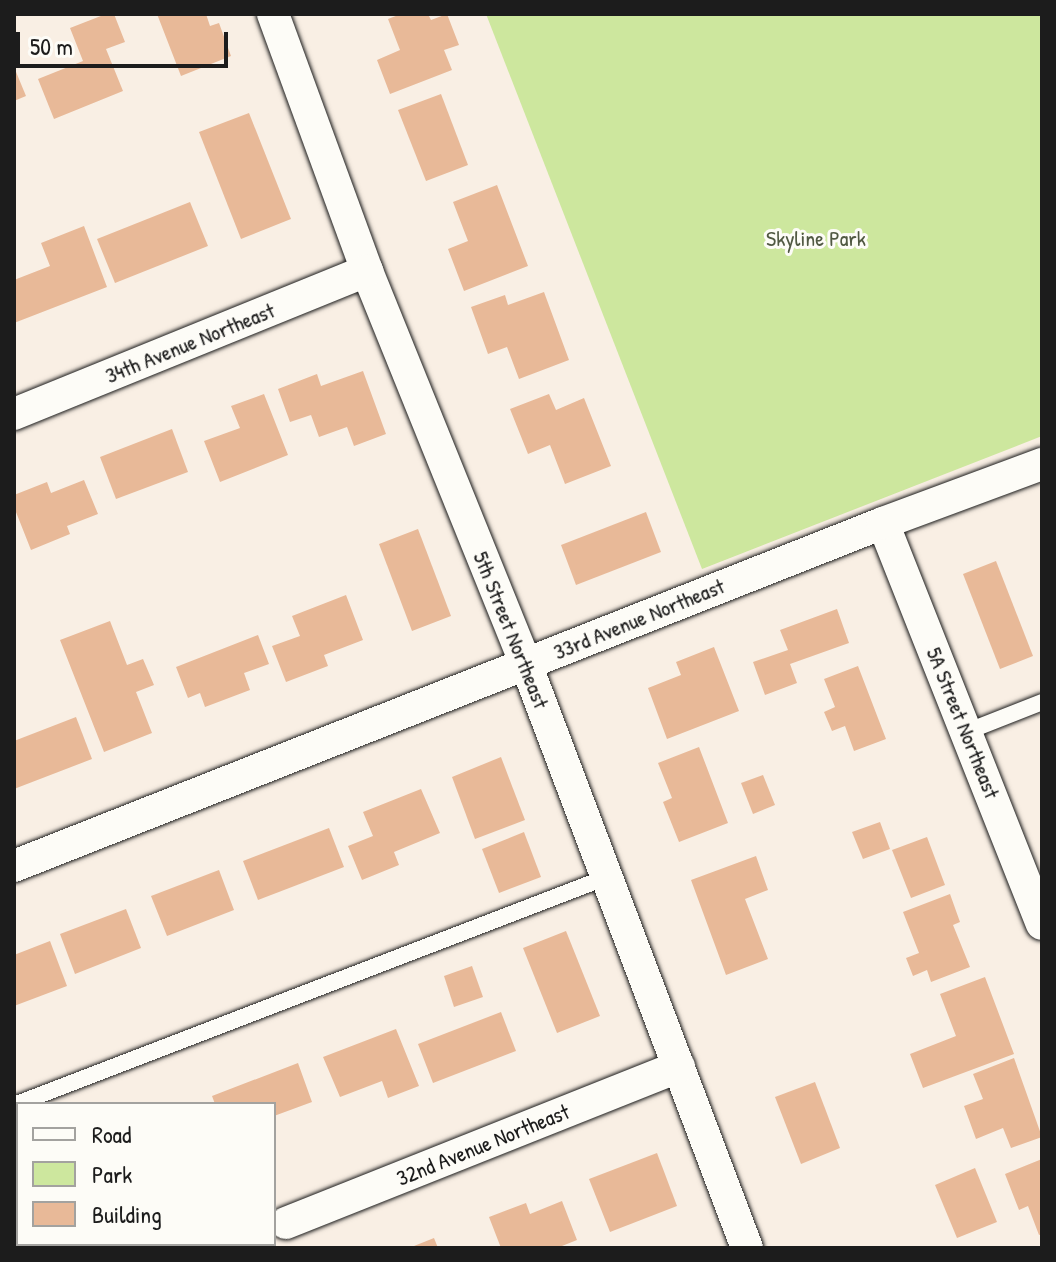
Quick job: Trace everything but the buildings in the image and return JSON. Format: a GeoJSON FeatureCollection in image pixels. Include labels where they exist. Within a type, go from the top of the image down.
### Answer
{"type":"FeatureCollection","features":[{"type":"Feature","properties":{"kind":"street","name":"5th Street Northeast"},"geometry":{"type":"LineString","coordinates":[[273,14],[367,271],[526,664],[747,1248]]}},
{"type":"Feature","properties":{"kind":"street","name":"34th Avenue Northeast"},"geometry":{"type":"LineString","coordinates":[[14,414],[367,271]]}},
{"type":"Feature","properties":{"kind":"street","name":"33rd Avenue Northeast"},"geometry":{"type":"LineString","coordinates":[[14,866],[883,523],[1042,464]]}},
{"type":"Feature","properties":{"kind":"street","name":"5A Street Northeast"},"geometry":{"type":"LineString","coordinates":[[883,523],[1042,924]]}},
{"type":"Feature","properties":{"kind":"street","name":"32nd Avenue Northeast"},"geometry":{"type":"LineString","coordinates":[[286,1223],[679,1067]]}},
{"type":"Feature","properties":{"kind":"lane"},"geometry":{"type":"LineString","coordinates":[[966,732],[1042,702]]}},
{"type":"Feature","properties":{"kind":"lane"},"geometry":{"type":"LineString","coordinates":[[22,1102],[607,877]]}},
{"type":"Feature","properties":{"kind":"green space","name":"Skyline Park"},"geometry":{"type":"Polygon","coordinates":[[[486,14],[1042,14],[1042,436],[702,569],[486,14]]]}}]}
